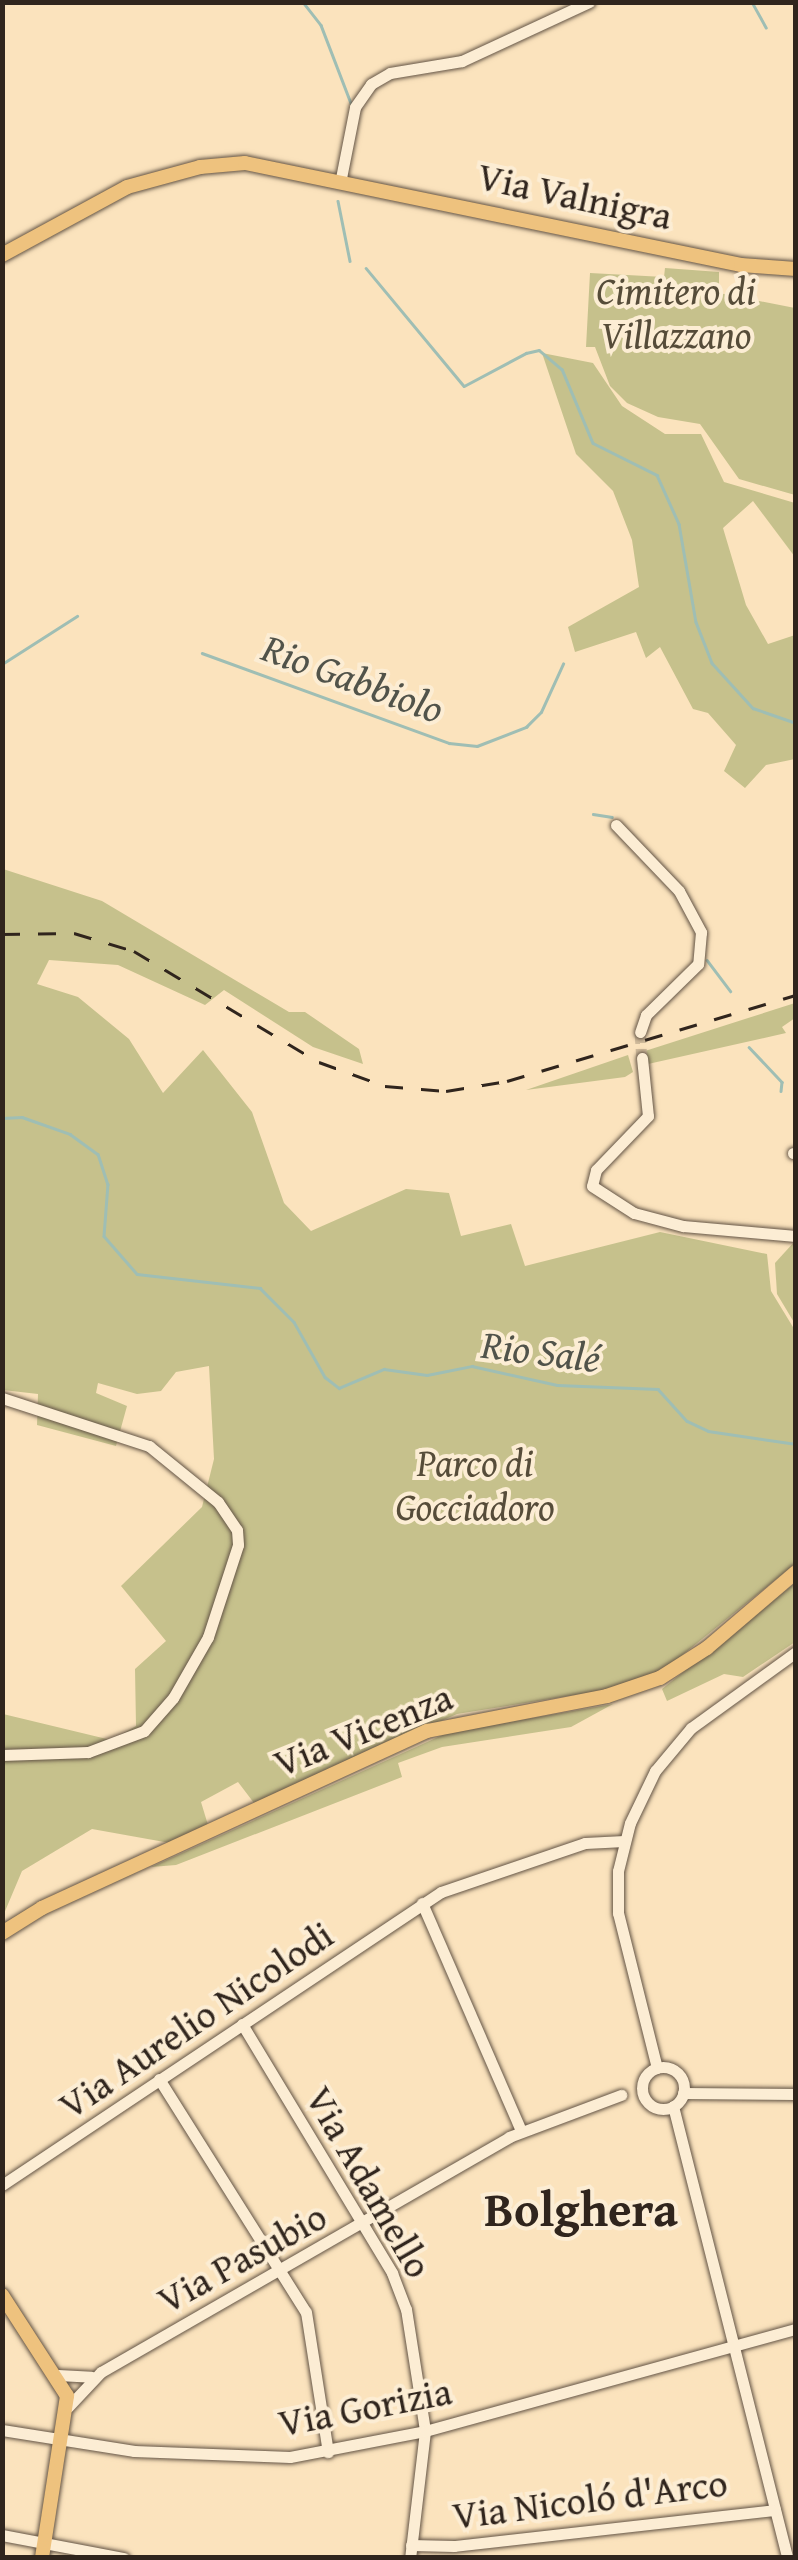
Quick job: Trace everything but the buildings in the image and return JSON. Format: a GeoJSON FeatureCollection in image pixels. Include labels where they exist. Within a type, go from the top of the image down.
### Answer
{"type":"FeatureCollection","features":[{"type":"Feature","properties":{"kind":"main road","name":"Via Valnigra"},"geometry":{"type":"LineString","coordinates":[[2,255],[127,188],[184,170],[245,163],[342,178],[741,265],[796,269]]}},
{"type":"Feature","properties":{"kind":"main road","name":"Via Vicenza"},"geometry":{"type":"LineString","coordinates":[[2,1933],[42,1908],[427,1732],[607,1696],[660,1678],[697,1656],[796,1572]]}},
{"type":"Feature","properties":{"kind":"main road"},"geometry":{"type":"LineString","coordinates":[[2,2294],[58,2374],[68,2407],[44,2550]]}},
{"type":"Feature","properties":{"kind":"street"},"geometry":{"type":"LineString","coordinates":[[342,178],[355,107],[371,84],[390,73],[462,62],[588,2]]}},
{"type":"Feature","properties":{"kind":"street"},"geometry":{"type":"LineString","coordinates":[[616,825],[679,891],[701,932],[698,964],[646,1015],[640,1032]]}},
{"type":"Feature","properties":{"kind":"street"},"geometry":{"type":"LineString","coordinates":[[642,1058],[648,1116],[596,1170],[592,1186],[634,1213],[683,1226],[796,1236]]}},
{"type":"Feature","properties":{"kind":"street"},"geometry":{"type":"LineString","coordinates":[[2,1398],[149,1446],[218,1502],[237,1530],[238,1545],[208,1638],[173,1698],[144,1730],[88,1752],[2,1756]]}},
{"type":"Feature","properties":{"kind":"street"},"geometry":{"type":"LineString","coordinates":[[657,2068],[620,1930],[624,1842],[641,1794],[672,1748],[723,1701],[796,1652]]}},
{"type":"Feature","properties":{"kind":"street","name":"Via Aurelio Nicolodi"},"geometry":{"type":"LineString","coordinates":[[2,2185],[422,1903],[584,1843],[624,1842]]}},
{"type":"Feature","properties":{"kind":"street"},"geometry":{"type":"LineString","coordinates":[[422,1903],[522,2131]]}},
{"type":"Feature","properties":{"kind":"street","name":"Via Adamello"},"geometry":{"type":"LineString","coordinates":[[242,2024],[364,2224],[406,2310],[425,2431],[411,2551]]}},
{"type":"Feature","properties":{"kind":"street"},"geometry":{"type":"LineString","coordinates":[[657,2068],[643,2083],[649,2103],[673,2106]]}},
{"type":"Feature","properties":{"kind":"street"},"geometry":{"type":"LineString","coordinates":[[657,2068],[679,2074],[684,2093]]}},
{"type":"Feature","properties":{"kind":"street"},"geometry":{"type":"LineString","coordinates":[[159,2079],[306,2312],[328,2452]]}},
{"type":"Feature","properties":{"kind":"street","name":"Via Pasubio"},"geometry":{"type":"LineString","coordinates":[[68,2407],[94,2376],[522,2131],[643,2083]]}},
{"type":"Feature","properties":{"kind":"street"},"geometry":{"type":"LineString","coordinates":[[684,2093],[796,2094]]}},
{"type":"Feature","properties":{"kind":"street"},"geometry":{"type":"LineString","coordinates":[[673,2106],[684,2093]]}},
{"type":"Feature","properties":{"kind":"street"},"geometry":{"type":"LineString","coordinates":[[673,2106],[787,2558]]}},
{"type":"Feature","properties":{"kind":"street","name":"Via Gorizia"},"geometry":{"type":"LineString","coordinates":[[2,2430],[185,2456],[328,2452],[425,2431],[796,2329]]}},
{"type":"Feature","properties":{"kind":"street"},"geometry":{"type":"LineString","coordinates":[[58,2374],[94,2376]]}},
{"type":"Feature","properties":{"kind":"street","name":"Via Nicoló d'Arco"},"geometry":{"type":"LineString","coordinates":[[411,2551],[775,2510]]}},
{"type":"Feature","properties":{"kind":"street"},"geometry":{"type":"LineString","coordinates":[[2,2535],[44,2550],[124,2558]]}},
{"type":"Feature","properties":{"kind":"green space","name":"Cimitero di Villazzano"},"geometry":{"type":"Polygon","coordinates":[[[665,268],[719,272],[719,293],[795,308],[795,495],[739,479],[700,424],[658,417],[627,403],[610,386],[595,347],[586,347],[590,273],[664,277],[665,268]]]}},
{"type":"Feature","properties":{"kind":"green space"},"geometry":{"type":"Polygon","coordinates":[[[542,353],[593,363],[622,406],[665,434],[701,434],[724,482],[795,503],[795,557],[753,501],[723,528],[746,605],[768,644],[795,635],[795,759],[766,765],[745,788],[724,771],[736,745],[708,713],[693,709],[660,647],[646,658],[636,632],[575,652],[568,627],[639,587],[632,540],[613,491],[576,454],[542,353]]]}},
{"type":"Feature","properties":{"kind":"green space","name":"Parco di Gocciadoro"},"geometry":{"type":"Polygon","coordinates":[[[3,869],[102,901],[289,1012],[305,1012],[359,1049],[363,1064],[313,1047],[224,990],[205,1005],[118,965],[49,960],[37,984],[78,997],[129,1039],[163,1093],[203,1050],[252,1112],[284,1203],[311,1231],[406,1189],[449,1193],[461,1236],[511,1224],[525,1266],[660,1232],[767,1254],[771,1291],[796,1332],[795,1564],[660,1673],[606,1690],[457,1714],[254,1803],[238,1782],[201,1802],[208,1825],[170,1843],[92,1829],[22,1871],[3,1916],[3,1714],[111,1740],[136,1726],[135,1669],[166,1641],[121,1586],[202,1507],[214,1459],[209,1366],[176,1372],[161,1391],[137,1394],[98,1383],[96,1393],[127,1406],[116,1446],[37,1425],[38,1394],[3,1390],[3,869]]]}},
{"type":"Feature","properties":{"kind":"green space"},"geometry":{"type":"Polygon","coordinates":[[[795,1003],[795,1018],[782,1027],[786,1033],[648,1064],[645,1051],[795,1003]]]}},
{"type":"Feature","properties":{"kind":"green space"},"geometry":{"type":"Polygon","coordinates":[[[628,1055],[633,1072],[625,1077],[526,1090],[628,1055]]]}},
{"type":"Feature","properties":{"kind":"green space"},"geometry":{"type":"Polygon","coordinates":[[[795,1241],[795,1324],[777,1294],[775,1263],[795,1241]]]}},
{"type":"Feature","properties":{"kind":"green space"},"geometry":{"type":"Polygon","coordinates":[[[795,1583],[795,1642],[743,1677],[724,1674],[667,1701],[662,1689],[795,1583]]]}},
{"type":"Feature","properties":{"kind":"green space"},"geometry":{"type":"Polygon","coordinates":[[[613,1704],[571,1727],[442,1747],[398,1763],[402,1777],[176,1865],[151,1867],[447,1733],[613,1704]]]}},
{"type":"Feature","properties":{"kind":"waterway"},"geometry":{"type":"LineString","coordinates":[[303,2],[321,25],[351,103]]}},
{"type":"Feature","properties":{"kind":"waterway"},"geometry":{"type":"LineString","coordinates":[[752,2],[766,27]]}},
{"type":"Feature","properties":{"kind":"waterway"},"geometry":{"type":"LineString","coordinates":[[338,201],[350,261]]}},
{"type":"Feature","properties":{"kind":"waterway"},"geometry":{"type":"LineString","coordinates":[[366,268],[464,386],[539,350],[562,369],[593,443],[657,475],[679,524],[696,622],[712,663],[753,708],[796,723]]}},
{"type":"Feature","properties":{"kind":"waterway","name":"Rio Gabbiolo"},"geometry":{"type":"LineString","coordinates":[[2,664],[77,616]]}},
{"type":"Feature","properties":{"kind":"waterway","name":"Rio Gabbiolo"},"geometry":{"type":"LineString","coordinates":[[202,653],[449,743],[477,746],[526,727],[541,712],[563,664]]}},
{"type":"Feature","properties":{"kind":"waterway"},"geometry":{"type":"LineString","coordinates":[[593,814],[612,817]]}},
{"type":"Feature","properties":{"kind":"waterway"},"geometry":{"type":"LineString","coordinates":[[707,960],[730,991]]}},
{"type":"Feature","properties":{"kind":"waterway"},"geometry":{"type":"LineString","coordinates":[[749,1047],[782,1082],[781,1091]]}},
{"type":"Feature","properties":{"kind":"waterway","name":"Rio Salé"},"geometry":{"type":"LineString","coordinates":[[2,1118],[22,1117],[70,1134],[98,1154],[108,1184],[104,1236],[137,1274],[260,1288],[294,1322],[325,1377],[339,1388],[384,1369],[427,1375],[472,1366],[557,1385],[658,1389],[687,1421],[708,1431],[796,1444]]}},
{"type":"Feature","properties":{"kind":"tunnel"},"geometry":{"type":"LineString","coordinates":[[640,1032],[642,1058]]}},
{"type":"Feature","properties":{"kind":"railway"},"geometry":{"type":"LineString","coordinates":[[2,934],[74,933],[134,951],[319,1062],[385,1086],[446,1091],[507,1081],[796,995]]}},
{"type":"Feature","properties":{"kind":"district","name":"Bolghera"},"geometry":{"type":"Point","coordinates":[581,2209]}}]}
